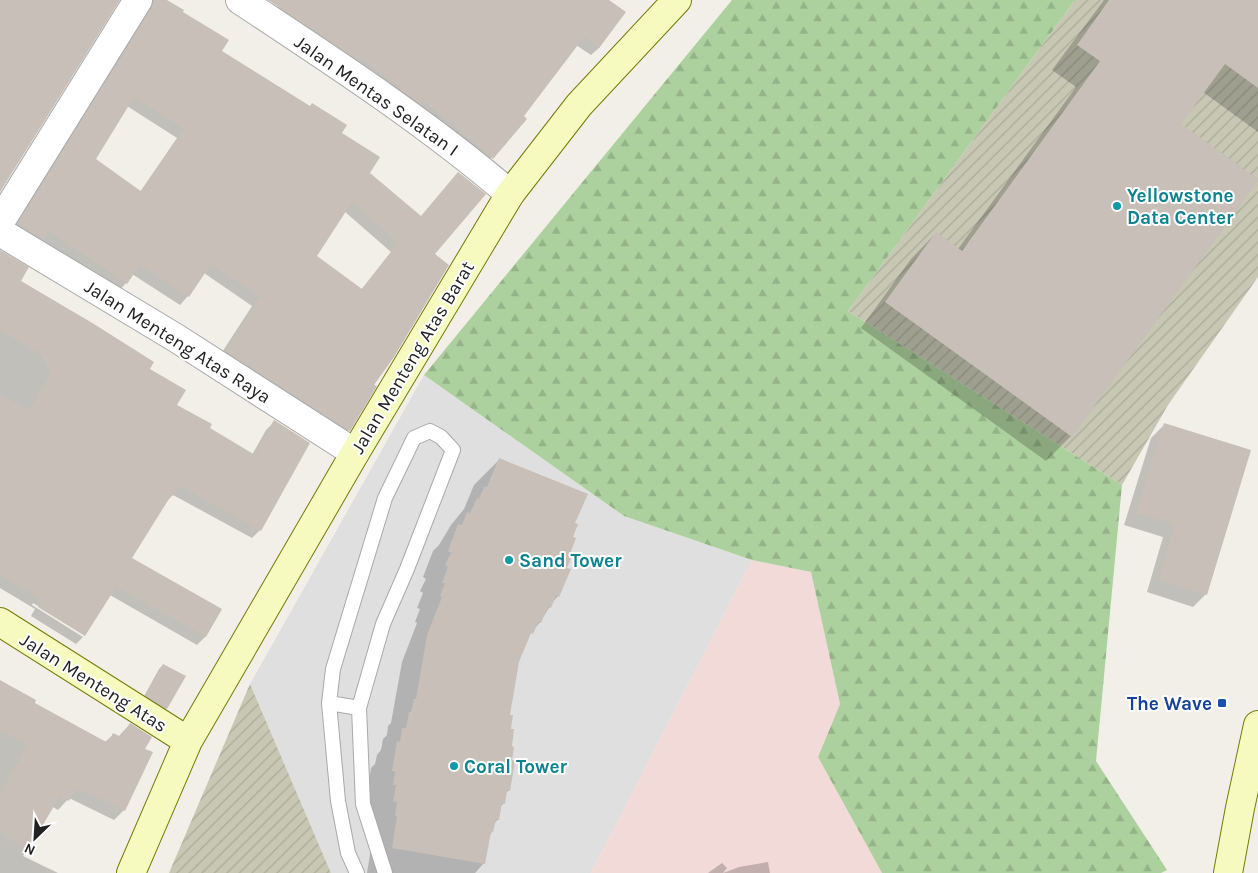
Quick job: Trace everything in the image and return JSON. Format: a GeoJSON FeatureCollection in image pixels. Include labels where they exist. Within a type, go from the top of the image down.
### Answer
{"type":"FeatureCollection","features":[{"type":"Feature","properties":{"kind":"street"},"geometry":{"type":"LineString","coordinates":[[0,222],[138,0]]}},
{"type":"Feature","properties":{"kind":"street","name":"Jalan Mentas Selatan I"},"geometry":{"type":"LineString","coordinates":[[240,0],[347,71],[480,169],[510,194]]}},
{"type":"Feature","properties":{"kind":"street","name":"Jalan Menteng Atas Barat"},"geometry":{"type":"LineString","coordinates":[[131,873],[188,741],[355,453],[510,194],[579,105],[675,0]]}},
{"type":"Feature","properties":{"kind":"street","name":"Jalan Menteng Atas Raya"},"geometry":{"type":"LineString","coordinates":[[0,232],[176,338],[355,453]]}},
{"type":"Feature","properties":{"kind":"street","name":"Jalan Menteng Atas"},"geometry":{"type":"LineString","coordinates":[[0,622],[188,741]]}},
{"type":"Feature","properties":{"kind":"street"},"geometry":{"type":"LineString","coordinates":[[1228,873],[1258,725]]}},
{"type":"Feature","properties":{"kind":"lane"},"geometry":{"type":"LineString","coordinates":[[357,873],[348,853],[338,801],[329,703],[333,669],[385,498],[414,438],[430,430],[441,437],[453,450],[407,569],[383,624],[359,708],[363,804],[385,873]]}},
{"type":"Feature","properties":{"kind":"lane"},"geometry":{"type":"LineString","coordinates":[[329,703],[359,708]]}},
{"type":"Feature","properties":{"kind":"shaded area","name":"Yellowstone Data Center"},"geometry":{"type":"Polygon","coordinates":[[[1075,0],[1258,0],[1258,277],[1168,405],[1122,485],[848,311],[1075,0]]]}},
{"type":"Feature","properties":{"kind":"shaded area"},"geometry":{"type":"Polygon","coordinates":[[[424,375],[624,516],[752,560],[591,873],[331,873],[250,684],[424,375]]]}},
{"type":"Feature","properties":{"kind":"shaded area"},"geometry":{"type":"Polygon","coordinates":[[[752,560],[811,572],[840,704],[818,757],[882,873],[591,873],[752,560]]]}},
{"type":"Feature","properties":{"kind":"shaded area"},"geometry":{"type":"Polygon","coordinates":[[[250,684],[331,873],[169,873],[250,684]]]}},
{"type":"Feature","properties":{"kind":"green space"},"geometry":{"type":"Polygon","coordinates":[[[732,0],[1075,0],[848,311],[1122,485],[1096,761],[1167,870],[1161,873],[882,873],[818,757],[840,704],[811,572],[752,560],[624,516],[424,375],[732,0]]]}},
{"type":"Feature","properties":{"kind":"building"},"geometry":{"type":"Polygon","coordinates":[[[0,0],[120,0],[0,192],[0,0]]]}},
{"type":"Feature","properties":{"kind":"building"},"geometry":{"type":"Polygon","coordinates":[[[154,0],[167,0],[184,10],[183,12],[229,40],[222,51],[310,106],[312,103],[347,125],[342,133],[380,157],[370,173],[421,216],[458,172],[486,194],[435,254],[449,265],[394,357],[374,385],[377,386],[350,431],[225,351],[260,297],[211,264],[189,297],[140,265],[127,284],[49,231],[44,240],[17,224],[151,8],[154,0]],[[134,97],[96,159],[142,192],[184,129],[134,97]],[[352,202],[317,256],[362,289],[398,243],[352,202]]]}},
{"type":"Feature","properties":{"kind":"building"},"geometry":{"type":"Polygon","coordinates":[[[268,0],[609,0],[626,12],[599,48],[584,37],[524,116],[527,119],[493,159],[424,101],[421,105],[367,63],[357,59],[268,0]]]}},
{"type":"Feature","properties":{"kind":"building","name":"Yellowstone Data Center"},"geometry":{"type":"Polygon","coordinates":[[[1109,0],[1258,0],[1258,88],[1225,64],[1181,124],[1258,179],[1258,181],[1072,437],[885,302],[936,232],[962,251],[1100,61],[1077,45],[1109,0]]]}},
{"type":"Feature","properties":{"kind":"building"},"geometry":{"type":"Polygon","coordinates":[[[0,250],[29,267],[21,281],[154,362],[150,369],[186,390],[177,405],[212,424],[210,428],[255,455],[274,420],[310,443],[261,531],[180,486],[174,496],[172,494],[132,558],[222,609],[206,637],[116,587],[85,636],[38,607],[43,600],[0,575],[0,394],[29,410],[51,373],[40,354],[0,330],[0,250]]]}},
{"type":"Feature","properties":{"kind":"building"},"geometry":{"type":"Polygon","coordinates":[[[1164,423],[1251,450],[1207,595],[1159,580],[1175,524],[1136,513],[1164,423]]]}},
{"type":"Feature","properties":{"kind":"building"},"geometry":{"type":"Polygon","coordinates":[[[499,458],[588,494],[575,523],[578,524],[573,537],[576,538],[567,568],[571,569],[559,597],[556,595],[551,608],[548,607],[541,623],[538,622],[533,634],[531,633],[519,662],[510,715],[513,715],[511,729],[514,729],[512,746],[514,747],[512,760],[515,761],[510,791],[507,790],[505,804],[502,803],[499,820],[496,819],[493,832],[491,832],[485,864],[392,848],[397,816],[395,816],[397,802],[393,802],[396,785],[393,785],[395,771],[392,771],[397,741],[400,742],[402,728],[406,728],[409,712],[411,712],[414,699],[416,699],[427,635],[442,597],[440,596],[445,583],[442,583],[448,567],[445,565],[451,553],[448,551],[458,524],[462,525],[467,512],[470,513],[484,487],[487,487],[499,458]]]}},
{"type":"Feature","properties":{"kind":"building"},"geometry":{"type":"Polygon","coordinates":[[[163,664],[186,676],[167,709],[145,695],[163,664]]]}},
{"type":"Feature","properties":{"kind":"building"},"geometry":{"type":"Polygon","coordinates":[[[0,680],[36,700],[35,703],[108,743],[113,733],[121,737],[130,723],[152,737],[145,749],[153,752],[125,811],[76,788],[69,801],[60,796],[28,850],[0,833],[0,793],[28,745],[0,730],[0,680]]]}},
{"type":"Feature","properties":{"kind":"place","name":"Yellowstone Data Center"},"geometry":{"type":"Point","coordinates":[1117,206]}},
{"type":"Feature","properties":{"kind":"place","name":"Sand Tower"},"geometry":{"type":"Point","coordinates":[509,560]}},
{"type":"Feature","properties":{"kind":"place","name":"The Wave"},"geometry":{"type":"Point","coordinates":[1222,703]}},
{"type":"Feature","properties":{"kind":"place","name":"Coral Tower"},"geometry":{"type":"Point","coordinates":[454,766]}}]}
